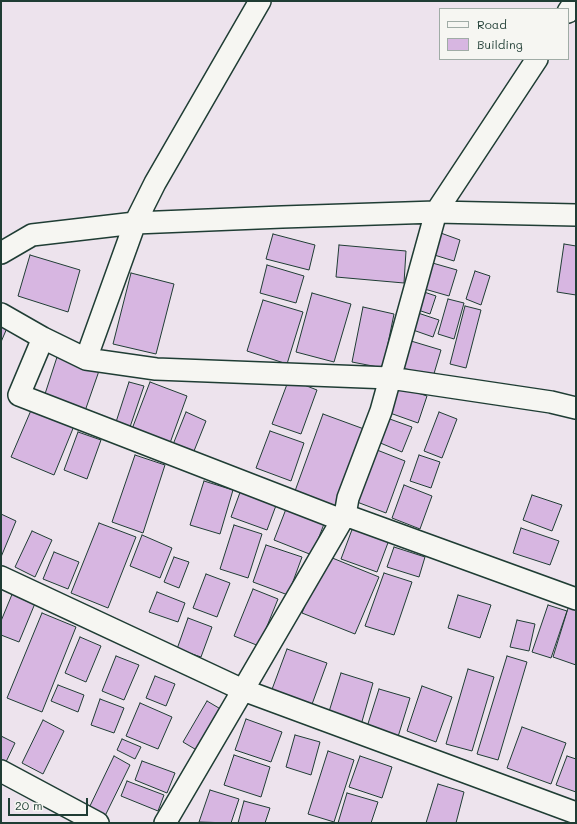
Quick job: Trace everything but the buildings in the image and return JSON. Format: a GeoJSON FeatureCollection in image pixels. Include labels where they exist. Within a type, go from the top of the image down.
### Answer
{"type":"FeatureCollection","features":[{"type":"Feature","properties":{"kind":"street"},"geometry":{"type":"LineString","coordinates":[[86,359],[135,223],[155,183],[260,1]]}},
{"type":"Feature","properties":{"kind":"street"},"geometry":{"type":"LineString","coordinates":[[569,10],[575,1]]}},
{"type":"Feature","properties":{"kind":"street"},"geometry":{"type":"LineString","coordinates":[[165,823],[345,514],[348,498],[382,411],[436,212],[536,60]]}},
{"type":"Feature","properties":{"kind":"street"},"geometry":{"type":"LineString","coordinates":[[1,253],[32,235],[135,223],[282,216],[436,212],[576,215]]}},
{"type":"Feature","properties":{"kind":"street"},"geometry":{"type":"LineString","coordinates":[[1,314],[43,338],[86,359],[156,369],[390,378],[575,405]]}},
{"type":"Feature","properties":{"kind":"street"},"geometry":{"type":"LineString","coordinates":[[43,338],[19,395],[339,519],[345,514]]}},
{"type":"Feature","properties":{"kind":"street"},"geometry":{"type":"LineString","coordinates":[[345,514],[576,599]]}},
{"type":"Feature","properties":{"kind":"street"},"geometry":{"type":"LineString","coordinates":[[1,577],[243,690],[576,813]]}},
{"type":"Feature","properties":{"kind":"street"},"geometry":{"type":"LineString","coordinates":[[1,771],[98,823]]}}]}
